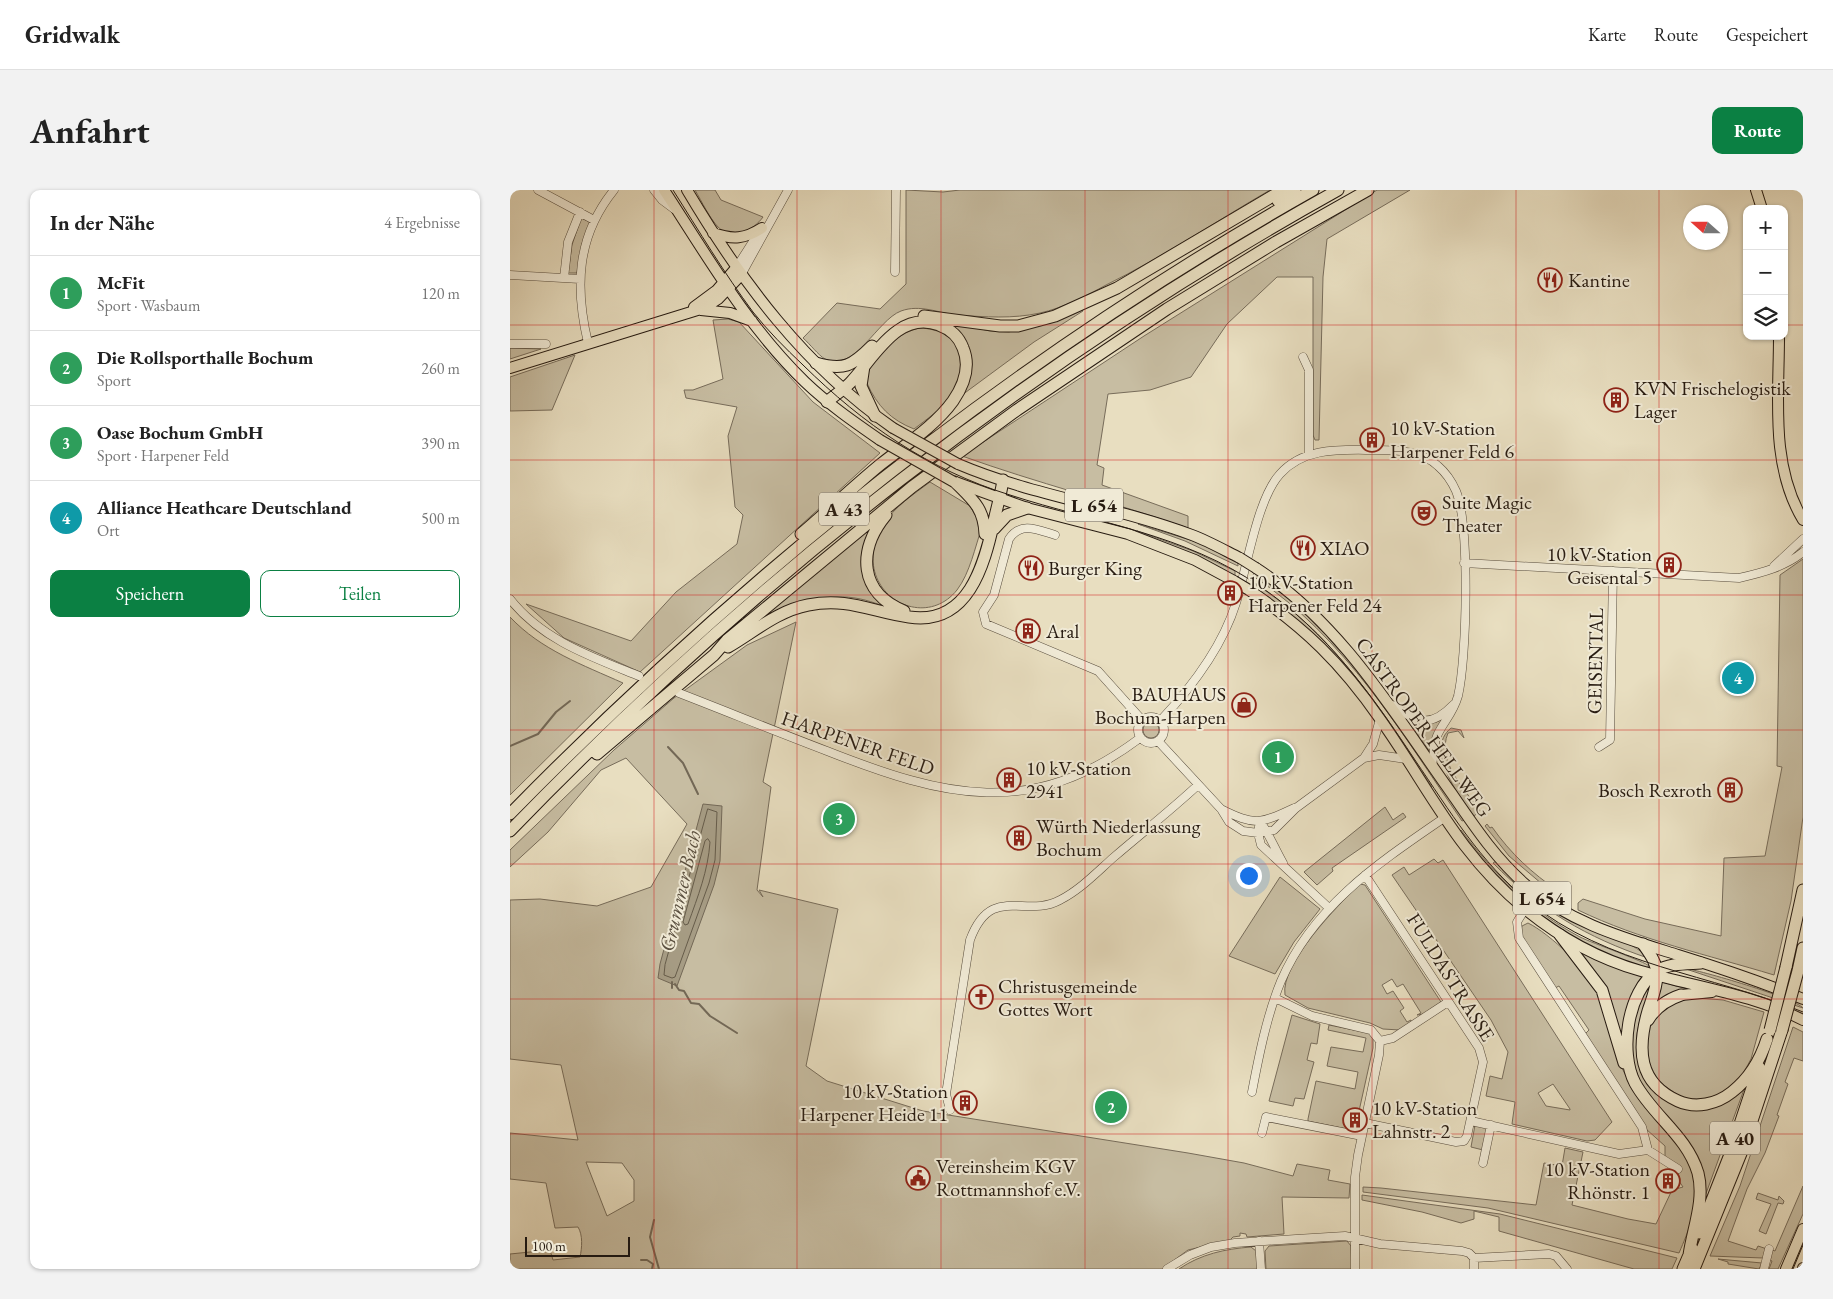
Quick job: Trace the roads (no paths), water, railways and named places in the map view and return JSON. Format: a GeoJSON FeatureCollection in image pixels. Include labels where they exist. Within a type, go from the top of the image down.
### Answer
{"type":"FeatureCollection","features":[{"type":"Feature","properties":{"kind":"highway"},"geometry":{"type":"LineString","coordinates":[[816,363],[827,366],[846,367],[855,362],[892,327],[916,316],[943,317],[1000,326],[1018,326],[1055,316],[1117,288],[1283,190]]}},
{"type":"Feature","properties":{"kind":"highway"},"geometry":{"type":"LineString","coordinates":[[1225,241],[1243,224],[1295,190]]}},
{"type":"Feature","properties":{"kind":"highway","name":"A 43"},"geometry":{"type":"LineString","coordinates":[[510,814],[639,681],[782,560],[895,469],[1061,347],[1225,241],[1313,190]]}},
{"type":"Feature","properties":{"kind":"highway","name":"A 43"},"geometry":{"type":"LineString","coordinates":[[510,831],[614,727],[701,647],[824,541],[935,454],[1000,406],[1119,324],[1260,234],[1338,190]]}},
{"type":"Feature","properties":{"kind":"highway"},"geometry":{"type":"LineString","coordinates":[[1027,508],[1007,515],[988,533],[966,588],[948,604],[932,611],[917,613],[893,607],[884,600],[871,583],[866,565],[867,553],[877,526],[890,510],[955,461],[1017,410],[1167,310],[1276,242],[1368,190]]}},
{"type":"Feature","properties":{"kind":"highway"},"geometry":{"type":"LineString","coordinates":[[639,681],[851,489],[943,414],[957,395],[967,371],[966,356],[961,343],[954,334],[941,326],[925,322],[900,329],[840,387]]}},
{"type":"Feature","properties":{"kind":"highway"},"geometry":{"type":"LineString","coordinates":[[827,402],[877,342]]}},
{"type":"Feature","properties":{"kind":"highway"},"geometry":{"type":"LineString","coordinates":[[864,365],[861,386],[875,416]]}},
{"type":"Feature","properties":{"kind":"highway"},"geometry":{"type":"LineString","coordinates":[[534,806],[562,786],[714,654],[727,640],[828,555],[934,470],[955,461]]}},
{"type":"Feature","properties":{"kind":"highway"},"geometry":{"type":"LineString","coordinates":[[714,654],[770,619],[808,605],[830,602],[855,603],[912,618],[940,615],[952,609],[970,590],[977,577],[1003,480]]}},
{"type":"Feature","properties":{"kind":"highway"},"geometry":{"type":"LineString","coordinates":[[955,482],[979,508],[985,519],[988,533]]}},
{"type":"Feature","properties":{"kind":"highway","name":"A 40"},"geometry":{"type":"LineString","coordinates":[[1772,1035],[1803,890]]}},
{"type":"Feature","properties":{"kind":"highway"},"geometry":{"type":"LineString","coordinates":[[1560,935],[1602,990],[1618,1046],[1635,1083],[1679,1138],[1695,1164],[1700,1185],[1699,1236]]}},
{"type":"Feature","properties":{"kind":"highway"},"geometry":{"type":"LineString","coordinates":[[1643,944],[1653,959],[1656,985],[1644,1029],[1641,1057],[1648,1076],[1672,1098],[1694,1106],[1716,1102],[1742,1083],[1755,1067],[1772,1035]]}},
{"type":"Feature","properties":{"kind":"highway","name":"A 40"},"geometry":{"type":"LineString","coordinates":[[1683,1269],[1699,1236],[1772,1035],[1791,996],[1803,948]]}},
{"type":"Feature","properties":{"kind":"highway"},"geometry":{"type":"LineString","coordinates":[[1798,971],[1803,960]]}},
{"type":"Feature","properties":{"kind":"highway"},"geometry":{"type":"LineString","coordinates":[[1635,1083],[1627,1050],[1629,1018],[1640,993],[1656,974],[1669,966],[1701,963]]}},
{"type":"Feature","properties":{"kind":"highway"},"geometry":{"type":"LineString","coordinates":[[1644,1029],[1659,1007],[1668,1000],[1681,995]]}},
{"type":"Feature","properties":{"kind":"highway","name":"A 40"},"geometry":{"type":"LineString","coordinates":[[1694,1269],[1699,1236]]}},
{"type":"Feature","properties":{"kind":"main road","name":"CASTROPER HELLWEG"},"geometry":{"type":"LineString","coordinates":[[664,190],[752,321],[798,374],[827,402],[880,440],[955,482],[1027,508],[1128,534],[1181,554],[1234,580],[1310,635],[1340,668],[1380,719],[1444,818],[1473,858],[1493,881],[1525,909],[1560,935],[1610,960],[1770,1005],[1803,1020]]}},
{"type":"Feature","properties":{"kind":"main road","name":"CASTROPER HELLWEG"},"geometry":{"type":"LineString","coordinates":[[687,190],[738,272],[816,363],[840,387],[875,416],[893,428],[955,461],[1003,480],[1193,535],[1256,568],[1288,590],[1308,608],[1356,661],[1388,702],[1489,845],[1527,886],[1588,925],[1758,981],[1803,999]]}},
{"type":"Feature","properties":{"kind":"main road"},"geometry":{"type":"LineString","coordinates":[[1756,190],[1761,205]]}},
{"type":"Feature","properties":{"kind":"main road"},"geometry":{"type":"LineString","coordinates":[[713,233],[733,239],[749,236],[762,228]]}},
{"type":"Feature","properties":{"kind":"main road"},"geometry":{"type":"LineString","coordinates":[[510,368],[700,310],[718,299],[738,272]]}},
{"type":"Feature","properties":{"kind":"main road"},"geometry":{"type":"LineString","coordinates":[[683,315],[727,286]]}},
{"type":"Feature","properties":{"kind":"main road"},"geometry":{"type":"LineString","coordinates":[[700,310],[730,313],[752,321]]}},
{"type":"Feature","properties":{"kind":"main road"},"geometry":{"type":"LineString","coordinates":[[1779,340],[1779,446],[1787,487],[1803,520]]}},
{"type":"Feature","properties":{"kind":"main road"},"geometry":{"type":"LineString","coordinates":[[1681,995],[1722,991]]}},
{"type":"Feature","properties":{"kind":"main road"},"geometry":{"type":"LineString","coordinates":[[1786,1269],[1803,1229]]}},
{"type":"Feature","properties":{"kind":"street"},"geometry":{"type":"LineString","coordinates":[[538,190],[594,220]]}},
{"type":"Feature","properties":{"kind":"street"},"geometry":{"type":"LineString","coordinates":[[588,344],[582,316],[580,279],[585,246],[594,220],[614,190]]}},
{"type":"Feature","properties":{"kind":"street","name":"CASTROPER HELLWEG"},"geometry":{"type":"LineString","coordinates":[[654,190],[662,200],[678,212]]}},
{"type":"Feature","properties":{"kind":"street"},"geometry":{"type":"LineString","coordinates":[[738,272],[788,190]]}},
{"type":"Feature","properties":{"kind":"street"},"geometry":{"type":"LineString","coordinates":[[895,272],[896,190]]}},
{"type":"Feature","properties":{"kind":"street"},"geometry":{"type":"LineString","coordinates":[[564,278],[568,242],[580,212]]}},
{"type":"Feature","properties":{"kind":"street"},"geometry":{"type":"LineString","coordinates":[[738,272],[762,228],[771,218]]}},
{"type":"Feature","properties":{"kind":"street"},"geometry":{"type":"LineString","coordinates":[[510,275],[580,279]]}},
{"type":"Feature","properties":{"kind":"street"},"geometry":{"type":"LineString","coordinates":[[510,344],[546,344]]}},
{"type":"Feature","properties":{"kind":"street"},"geometry":{"type":"LineString","coordinates":[[1303,357],[1309,370],[1309,454]]}},
{"type":"Feature","properties":{"kind":"street"},"geometry":{"type":"LineString","coordinates":[[1160,721],[1186,693],[1208,662],[1224,632],[1236,604],[1268,492],[1288,466],[1309,454],[1349,450],[1383,450],[1415,453],[1428,458],[1444,473],[1456,491],[1460,506],[1464,563],[1460,686],[1450,718],[1437,737],[1432,766]]}},
{"type":"Feature","properties":{"kind":"street"},"geometry":{"type":"LineString","coordinates":[[1055,535],[1027,527],[1013,533],[1009,539],[994,595],[983,612],[986,624],[1098,671],[1142,720]]}},
{"type":"Feature","properties":{"kind":"street"},"geometry":{"type":"LineString","coordinates":[[1770,569],[1803,539]]}},
{"type":"Feature","properties":{"kind":"street"},"geometry":{"type":"LineString","coordinates":[[1464,563],[1739,578],[1770,569],[1794,559],[1803,552]]}},
{"type":"Feature","properties":{"kind":"street","name":"GEISENTAL"},"geometry":{"type":"LineString","coordinates":[[1599,747],[1610,740],[1612,571]]}},
{"type":"Feature","properties":{"kind":"street"},"geometry":{"type":"LineString","coordinates":[[510,599],[531,620],[560,642],[639,681]]}},
{"type":"Feature","properties":{"kind":"street","name":"HARPENER FELD"},"geometry":{"type":"LineString","coordinates":[[679,693],[884,773],[929,786],[970,792],[1012,792],[1059,783],[1111,759],[1140,738]]}},
{"type":"Feature","properties":{"kind":"street"},"geometry":{"type":"LineString","coordinates":[[1388,702],[1413,718],[1426,721],[1443,716],[1456,702]]}},
{"type":"Feature","properties":{"kind":"street"},"geometry":{"type":"LineString","coordinates":[[1149,717],[1160,721],[1164,730],[1158,741],[1150,744],[1140,738],[1137,730],[1142,720],[1149,717]]}},
{"type":"Feature","properties":{"kind":"street"},"geometry":{"type":"LineString","coordinates":[[1158,741],[1221,809],[1229,822],[1237,828],[1258,833],[1268,832],[1284,822],[1296,808],[1364,758],[1373,744],[1380,719]]}},
{"type":"Feature","properties":{"kind":"street"},"geometry":{"type":"LineString","coordinates":[[1364,758],[1379,755],[1406,759]]}},
{"type":"Feature","properties":{"kind":"street"},"geometry":{"type":"LineString","coordinates":[[950,1110],[946,1094],[970,940],[980,921],[987,914],[1004,905],[1040,906],[1059,901],[1084,883],[1198,785]]}},
{"type":"Feature","properties":{"kind":"street"},"geometry":{"type":"LineString","coordinates":[[1221,809],[1242,820],[1260,822],[1296,808]]}},
{"type":"Feature","properties":{"kind":"street"},"geometry":{"type":"LineString","coordinates":[[1252,1092],[1275,998],[1293,959],[1329,908],[1366,875],[1444,818]]}},
{"type":"Feature","properties":{"kind":"street"},"geometry":{"type":"LineString","coordinates":[[1260,822],[1268,832],[1271,842],[1284,864]]}},
{"type":"Feature","properties":{"kind":"street"},"geometry":{"type":"LineString","coordinates":[[1260,822],[1258,833],[1262,845],[1329,908]]}},
{"type":"Feature","properties":{"kind":"street","name":"FULDASTRASSE"},"geometry":{"type":"LineString","coordinates":[[1365,1123],[1456,1142],[1464,1141],[1468,1136],[1483,1062],[1482,1054],[1366,875]]}},
{"type":"Feature","properties":{"kind":"street"},"geometry":{"type":"LineString","coordinates":[[1525,909],[1517,922],[1519,938],[1642,1127],[1648,1150]]}},
{"type":"Feature","properties":{"kind":"street"},"geometry":{"type":"LineString","coordinates":[[1275,998],[1312,1016],[1370,1030],[1380,1041]]}},
{"type":"Feature","properties":{"kind":"street"},"geometry":{"type":"LineString","coordinates":[[1380,1041],[1393,1038],[1448,1002]]}},
{"type":"Feature","properties":{"kind":"street"},"geometry":{"type":"LineString","coordinates":[[1355,1269],[1355,1178],[1380,1041]]}},
{"type":"Feature","properties":{"kind":"street"},"geometry":{"type":"LineString","coordinates":[[1262,1133],[1266,1117],[1362,1136]]}},
{"type":"Feature","properties":{"kind":"street"},"geometry":{"type":"LineString","coordinates":[[1470,1121],[1620,1154],[1648,1150],[1678,1169]]}},
{"type":"Feature","properties":{"kind":"street"},"geometry":{"type":"LineString","coordinates":[[1483,1163],[1491,1125]]}},
{"type":"Feature","properties":{"kind":"street"},"geometry":{"type":"LineString","coordinates":[[1167,1269],[1190,1255],[1211,1247],[1259,1241],[1355,1237],[1380,1244],[1462,1251],[1469,1253],[1474,1258],[1474,1269]]}},
{"type":"Feature","properties":{"kind":"street"},"geometry":{"type":"LineString","coordinates":[[1259,1241],[1261,1269]]}},
{"type":"Feature","properties":{"kind":"street"},"geometry":{"type":"LineString","coordinates":[[1765,1266],[1769,1249]]}},
{"type":"Feature","properties":{"kind":"street"},"geometry":{"type":"LineString","coordinates":[[1474,1258],[1549,1254],[1556,1256],[1567,1269]]}},
{"type":"Feature","properties":{"kind":"water"},"geometry":{"type":"Polygon","coordinates":[[[703,804],[722,806],[720,861],[714,885],[677,986],[658,978],[660,964],[703,804]]]}},
{"type":"Feature","properties":{"kind":"waterway","name":"Grummer Bach"},"geometry":{"type":"LineString","coordinates":[[510,746],[538,734],[556,712],[570,701]]}},
{"type":"Feature","properties":{"kind":"waterway","name":"Grummer Bach"},"geometry":{"type":"LineString","coordinates":[[668,747],[683,763],[698,794]]}},
{"type":"Feature","properties":{"kind":"waterway","name":"Grummer Bach"},"geometry":{"type":"LineString","coordinates":[[672,982],[672,988]]}},
{"type":"Feature","properties":{"kind":"waterway"},"geometry":{"type":"LineString","coordinates":[[675,984],[679,990],[684,991],[691,1003],[699,1004],[710,1016],[737,1033]]}},
{"type":"Feature","properties":{"kind":"waterway","name":"Grummer Bach"},"geometry":{"type":"LineString","coordinates":[[654,1220],[650,1237],[659,1269]]}},
{"type":"Feature","properties":{"kind":"waterway"},"geometry":{"type":"LineString","coordinates":[[641,1260],[647,1260],[653,1264],[652,1269]]}},
{"type":"Feature","properties":{"kind":"tram line"},"geometry":{"type":"LineString","coordinates":[[673,190],[742,297],[771,333],[849,407],[899,443],[980,485],[1042,505],[1139,532],[1202,554],[1232,569],[1285,605],[1307,624],[1347,666],[1382,712],[1467,835],[1495,870],[1528,901],[1559,923],[1625,955],[1768,999],[1803,1012]]}},
{"type":"Feature","properties":{"kind":"tram line"},"geometry":{"type":"LineString","coordinates":[[1793,1269],[1803,1245]]}},
{"type":"Feature","properties":{"kind":"place","name":"Kantine"},"geometry":{"type":"Point","coordinates":[1550,280]}},
{"type":"Feature","properties":{"kind":"place","name":"KVN Frischelogistik Lager"},"geometry":{"type":"Point","coordinates":[1616,400]}},
{"type":"Feature","properties":{"kind":"place","name":"10 kV-Station Harpener Feld 6"},"geometry":{"type":"Point","coordinates":[1372,440]}},
{"type":"Feature","properties":{"kind":"place","name":"Suite Magic Theater"},"geometry":{"type":"Point","coordinates":[1424,513]}},
{"type":"Feature","properties":{"kind":"place","name":"XIAO"},"geometry":{"type":"Point","coordinates":[1303,548]}},
{"type":"Feature","properties":{"kind":"place","name":"10 kV-Station Geisental 5"},"geometry":{"type":"Point","coordinates":[1669,565]}},
{"type":"Feature","properties":{"kind":"place","name":"Burger King"},"geometry":{"type":"Point","coordinates":[1031,568]}},
{"type":"Feature","properties":{"kind":"place","name":"10 kV-Station Harpener Feld 24"},"geometry":{"type":"Point","coordinates":[1230,593]}},
{"type":"Feature","properties":{"kind":"place","name":"Aral"},"geometry":{"type":"Point","coordinates":[1028,631]}},
{"type":"Feature","properties":{"kind":"place","name":"Alliance Heathcare Deutschland"},"geometry":{"type":"Point","coordinates":[1738,678]}},
{"type":"Feature","properties":{"kind":"place","name":"BAUHAUS Bochum-Harpen"},"geometry":{"type":"Point","coordinates":[1244,705]}},
{"type":"Feature","properties":{"kind":"place","name":"McFit"},"geometry":{"type":"Point","coordinates":[1278,757]}},
{"type":"Feature","properties":{"kind":"place","name":"10 kV-Station 2941"},"geometry":{"type":"Point","coordinates":[1009,780]}},
{"type":"Feature","properties":{"kind":"place","name":"Bosch Rexroth"},"geometry":{"type":"Point","coordinates":[1730,790]}},
{"type":"Feature","properties":{"kind":"place","name":"Oase Bochum GmbH"},"geometry":{"type":"Point","coordinates":[839,819]}},
{"type":"Feature","properties":{"kind":"place","name":"Würth Niederlassung Bochum"},"geometry":{"type":"Point","coordinates":[1019,838]}},
{"type":"Feature","properties":{"kind":"place","name":"Christusgemeinde Gottes Wort"},"geometry":{"type":"Point","coordinates":[981,997]}},
{"type":"Feature","properties":{"kind":"place","name":"10 kV-Station Harpener Heide 11"},"geometry":{"type":"Point","coordinates":[965,1103]}},
{"type":"Feature","properties":{"kind":"place","name":"Die Rollsporthalle Bochum"},"geometry":{"type":"Point","coordinates":[1111,1107]}},
{"type":"Feature","properties":{"kind":"place","name":"10 kV-Station Lahnstr. 2"},"geometry":{"type":"Point","coordinates":[1355,1120]}},
{"type":"Feature","properties":{"kind":"place","name":"Vereinsheim KGV Rottmannshof e.V."},"geometry":{"type":"Point","coordinates":[918,1178]}},
{"type":"Feature","properties":{"kind":"place","name":"10 kV-Station Rhönstr. 1"},"geometry":{"type":"Point","coordinates":[1668,1181]}}]}
